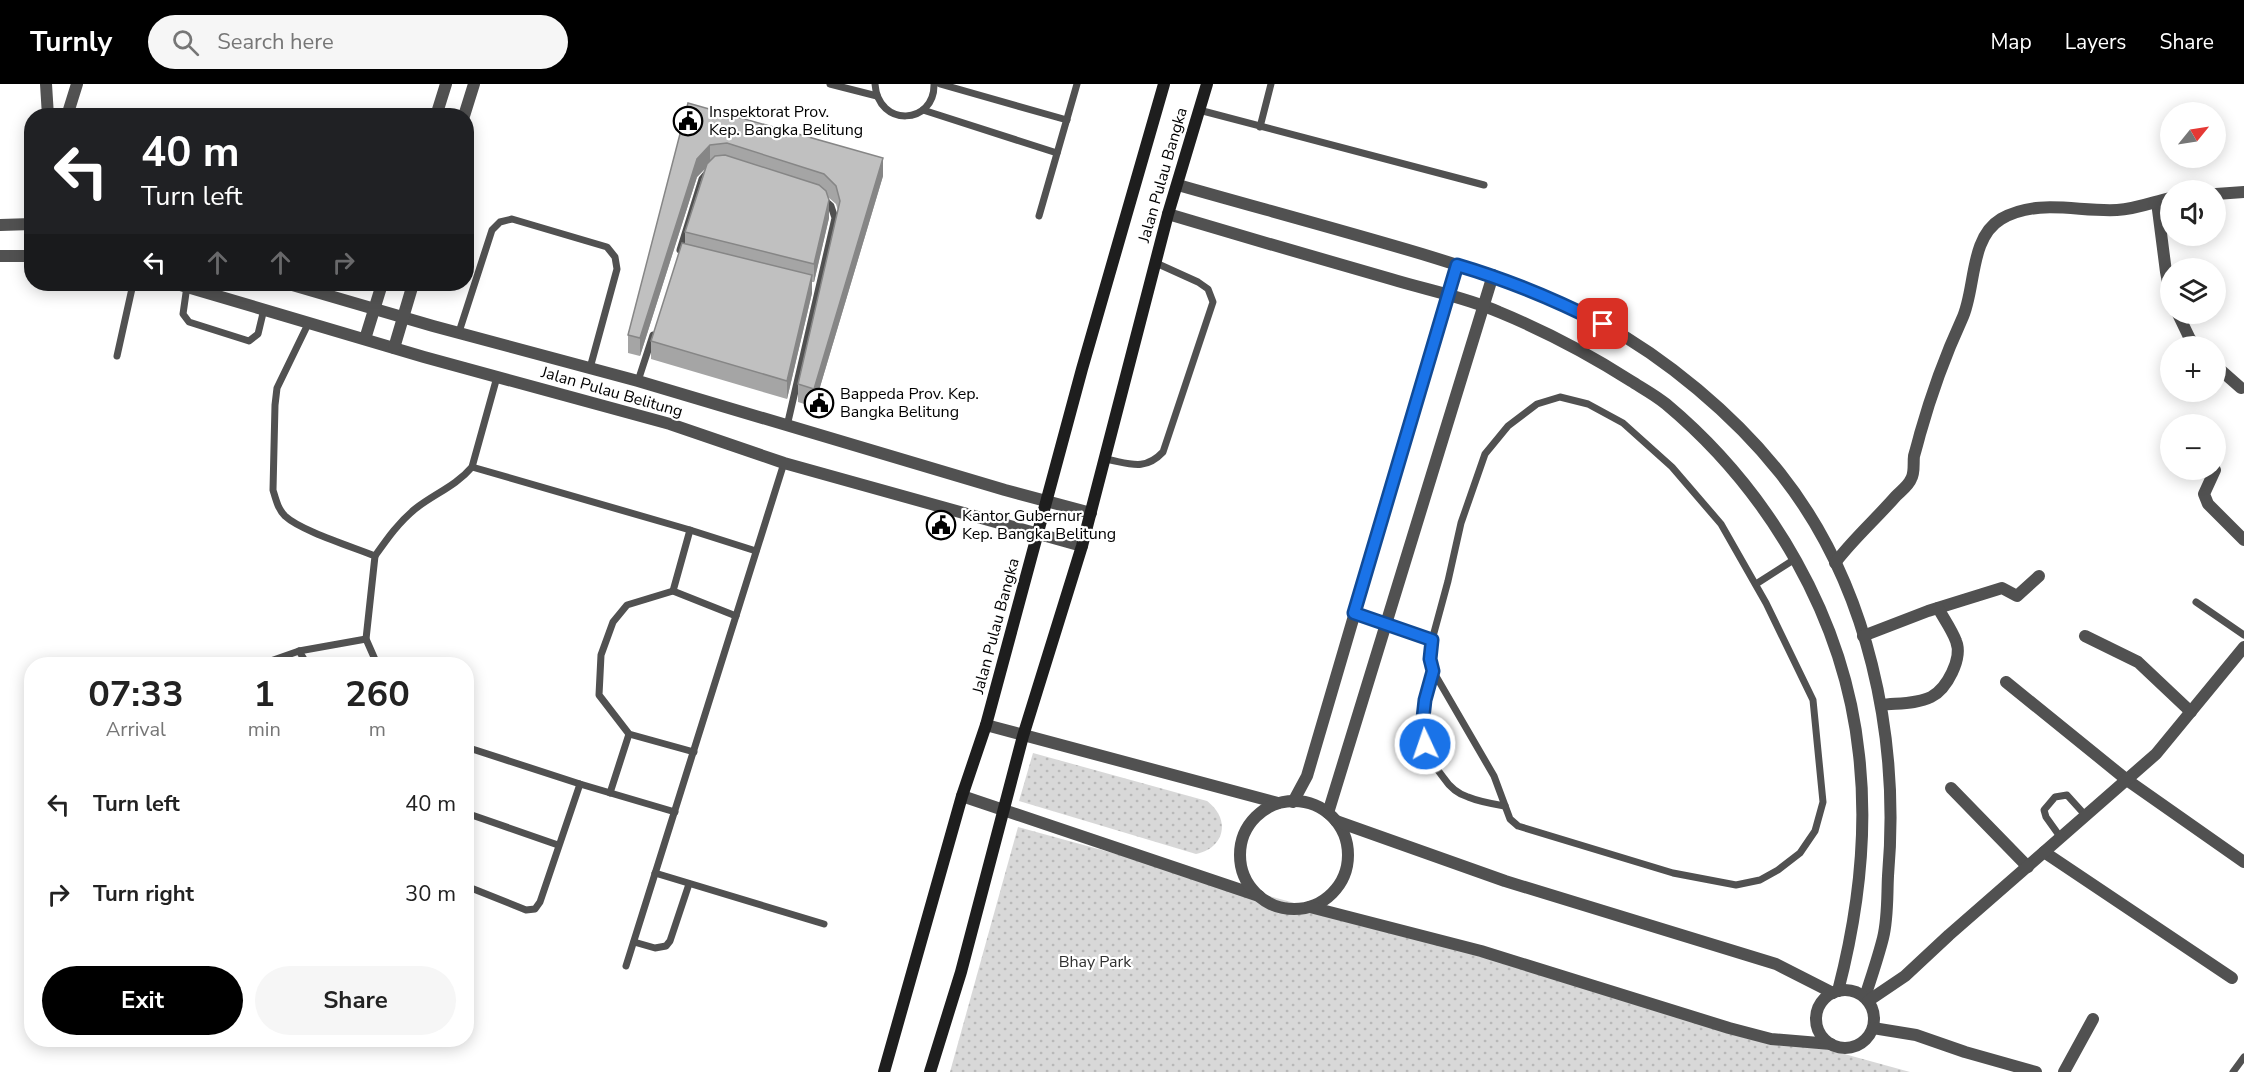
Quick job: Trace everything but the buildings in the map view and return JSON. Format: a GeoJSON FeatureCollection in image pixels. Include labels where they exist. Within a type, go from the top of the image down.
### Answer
{"type":"FeatureCollection","features":[{"type":"Feature","properties":{"kind":"main road","name":"Jalan Pulau Bangka"},"geometry":{"type":"LineString","coordinates":[[884,1072],[962,796],[986,725],[1082,369],[1164,84]]}},
{"type":"Feature","properties":{"kind":"main road","name":"Jalan Pulau Bangka"},"geometry":{"type":"LineString","coordinates":[[930,1072],[961,972],[1023,736],[1082,546],[1168,214],[1207,84]]}},
{"type":"Feature","properties":{"kind":"street"},"geometry":{"type":"LineString","coordinates":[[46,84],[48,108]]}},
{"type":"Feature","properties":{"kind":"street"},"geometry":{"type":"LineString","coordinates":[[70,108],[77,84]]}},
{"type":"Feature","properties":{"kind":"street"},"geometry":{"type":"LineString","coordinates":[[438,108],[446,84]]}},
{"type":"Feature","properties":{"kind":"street"},"geometry":{"type":"LineString","coordinates":[[466,108],[474,84]]}},
{"type":"Feature","properties":{"kind":"street"},"geometry":{"type":"LineString","coordinates":[[1178,186],[1376,240],[1493,275],[1555,300],[1603,324],[1651,354],[1698,391],[1739,428],[1781,474],[1815,525],[1835,563],[1863,636],[1881,705],[1888,754],[1891,848],[1884,935],[1867,999]]}},
{"type":"Feature","properties":{"kind":"street"},"geometry":{"type":"LineString","coordinates":[[2226,193],[2244,192]]}},
{"type":"Feature","properties":{"kind":"street"},"geometry":{"type":"LineString","coordinates":[[1835,563],[1851,542],[1869,527],[1911,480],[1926,414],[1956,329],[1963,318],[1979,250],[1991,228],[1999,220],[2033,207],[2056,206],[2119,210],[2160,201]]}},
{"type":"Feature","properties":{"kind":"street"},"geometry":{"type":"LineString","coordinates":[[2157,202],[2164,258]]}},
{"type":"Feature","properties":{"kind":"street"},"geometry":{"type":"LineString","coordinates":[[1168,214],[1496,310],[1562,340],[1664,402],[1710,446],[1744,484],[1773,522],[1795,559],[1828,628],[1848,693],[1859,754],[1862,810],[1859,883],[1849,948],[1836,992],[1821,1004],[1816,1020],[1819,1031],[1831,1044]]}},
{"type":"Feature","properties":{"kind":"street"},"geometry":{"type":"LineString","coordinates":[[0,225],[24,224]]}},
{"type":"Feature","properties":{"kind":"street"},"geometry":{"type":"LineString","coordinates":[[0,256],[24,256]]}},
{"type":"Feature","properties":{"kind":"street"},"geometry":{"type":"LineString","coordinates":[[1293,802],[1307,776],[1457,265]]}},
{"type":"Feature","properties":{"kind":"street"},"geometry":{"type":"LineString","coordinates":[[1310,907],[1328,897],[1342,880],[1346,871],[1346,839],[1332,817],[1386,624],[1493,275]]}},
{"type":"Feature","properties":{"kind":"street","name":"Jalan Pulau Belitung"},"geometry":{"type":"LineString","coordinates":[[202,291],[394,348],[670,424],[784,463],[1082,546]]}},
{"type":"Feature","properties":{"kind":"street","name":"Jalan Pulau Belitung"},"geometry":{"type":"LineString","coordinates":[[313,291],[638,381],[1090,513]]}},
{"type":"Feature","properties":{"kind":"street"},"geometry":{"type":"LineString","coordinates":[[365,339],[380,291]]}},
{"type":"Feature","properties":{"kind":"street"},"geometry":{"type":"LineString","coordinates":[[394,348],[411,291]]}},
{"type":"Feature","properties":{"kind":"street"},"geometry":{"type":"LineString","coordinates":[[2226,375],[2241,388]]}},
{"type":"Feature","properties":{"kind":"street"},"geometry":{"type":"LineString","coordinates":[[2210,480],[2204,494],[2208,504],[2244,540]]}},
{"type":"Feature","properties":{"kind":"street"},"geometry":{"type":"LineString","coordinates":[[1863,636],[1938,608],[2002,588],[2017,596],[2039,576]]}},
{"type":"Feature","properties":{"kind":"street"},"geometry":{"type":"LineString","coordinates":[[1881,705],[1922,700],[1933,696],[1955,667],[1959,653],[1957,642],[1938,608]]}},
{"type":"Feature","properties":{"kind":"street"},"geometry":{"type":"LineString","coordinates":[[2085,636],[2138,662],[2191,712]]}},
{"type":"Feature","properties":{"kind":"street"},"geometry":{"type":"LineString","coordinates":[[1867,999],[1905,976],[2156,754],[2244,647]]}},
{"type":"Feature","properties":{"kind":"street"},"geometry":{"type":"LineString","coordinates":[[2006,682],[2127,780],[2244,862]]}},
{"type":"Feature","properties":{"kind":"street"},"geometry":{"type":"LineString","coordinates":[[986,725],[1278,803],[1310,804],[1332,817],[1505,881],[1776,964],[1836,992],[1855,991],[1867,999],[1874,1012],[1873,1028],[1863,1042],[1853,1047],[1771,1039],[1482,951],[1310,907],[1289,909],[1269,902],[1253,889],[1243,870],[1241,849],[1247,830],[1253,821],[1269,807],[1278,803]]}},
{"type":"Feature","properties":{"kind":"street"},"geometry":{"type":"LineString","coordinates":[[1951,788],[2028,867]]}},
{"type":"Feature","properties":{"kind":"street"},"geometry":{"type":"LineString","coordinates":[[962,796],[1260,896]]}},
{"type":"Feature","properties":{"kind":"street"},"geometry":{"type":"LineString","coordinates":[[2044,852],[2232,978]]}},
{"type":"Feature","properties":{"kind":"street"},"geometry":{"type":"LineString","coordinates":[[2064,1072],[2093,1019]]}},
{"type":"Feature","properties":{"kind":"street"},"geometry":{"type":"LineString","coordinates":[[1873,1028],[1916,1035],[1965,1052],[2036,1072]]}},
{"type":"Feature","properties":{"kind":"lane"},"geometry":{"type":"LineString","coordinates":[[830,84],[877,96]]}},
{"type":"Feature","properties":{"kind":"lane"},"geometry":{"type":"LineString","coordinates":[[875,84],[882,106],[891,113],[902,116],[913,115],[923,110],[930,101],[934,84]]}},
{"type":"Feature","properties":{"kind":"lane"},"geometry":{"type":"LineString","coordinates":[[940,84],[1067,120]]}},
{"type":"Feature","properties":{"kind":"lane"},"geometry":{"type":"LineString","coordinates":[[1039,216],[1077,84]]}},
{"type":"Feature","properties":{"kind":"lane"},"geometry":{"type":"LineString","coordinates":[[1260,127],[1271,84]]}},
{"type":"Feature","properties":{"kind":"lane"},"geometry":{"type":"LineString","coordinates":[[923,110],[1057,153]]}},
{"type":"Feature","properties":{"kind":"lane"},"geometry":{"type":"LineString","coordinates":[[1199,110],[1484,185]]}},
{"type":"Feature","properties":{"kind":"lane"},"geometry":{"type":"LineString","coordinates":[[690,257],[678,254],[702,178],[712,169]]}},
{"type":"Feature","properties":{"kind":"lane"},"geometry":{"type":"LineString","coordinates":[[787,426],[835,218],[831,206],[822,198],[811,195]]}},
{"type":"Feature","properties":{"kind":"lane"},"geometry":{"type":"LineString","coordinates":[[474,286],[492,230],[500,222],[512,219],[607,247],[615,257],[617,270],[590,368]]}},
{"type":"Feature","properties":{"kind":"lane"},"geometry":{"type":"LineString","coordinates":[[1105,459],[1143,465],[1154,462],[1163,452],[1213,302],[1208,289],[1198,282],[1155,263]]}},
{"type":"Feature","properties":{"kind":"lane"},"geometry":{"type":"LineString","coordinates":[[806,286],[818,289]]}},
{"type":"Feature","properties":{"kind":"lane"},"geometry":{"type":"LineString","coordinates":[[117,356],[131,291]]}},
{"type":"Feature","properties":{"kind":"lane"},"geometry":{"type":"LineString","coordinates":[[182,291],[183,314],[189,322],[249,341],[258,334],[264,309]]}},
{"type":"Feature","properties":{"kind":"lane"},"geometry":{"type":"LineString","coordinates":[[459,332],[472,291]]}},
{"type":"Feature","properties":{"kind":"lane"},"geometry":{"type":"LineString","coordinates":[[309,322],[277,388],[274,405],[273,490],[277,504],[284,515],[297,524],[375,556]]}},
{"type":"Feature","properties":{"kind":"lane"},"geometry":{"type":"LineString","coordinates":[[638,381],[655,328]]}},
{"type":"Feature","properties":{"kind":"lane"},"geometry":{"type":"LineString","coordinates":[[374,657],[366,639],[375,556],[395,528],[416,509],[458,481],[472,467],[497,377]]}},
{"type":"Feature","properties":{"kind":"lane"},"geometry":{"type":"LineString","coordinates":[[1560,397],[1588,404],[1623,423],[1672,467],[1721,524],[1755,584],[1813,700],[1823,802],[1815,831],[1800,853],[1778,870],[1760,880],[1736,885],[1673,873],[1518,826],[1510,819],[1494,777],[1433,671],[1430,659],[1432,640],[1461,523],[1485,454],[1508,426],[1537,404],[1560,397]]}},
{"type":"Feature","properties":{"kind":"lane"},"geometry":{"type":"LineString","coordinates":[[626,966],[784,463]]}},
{"type":"Feature","properties":{"kind":"lane"},"geometry":{"type":"LineString","coordinates":[[472,467],[756,551]]}},
{"type":"Feature","properties":{"kind":"lane"},"geometry":{"type":"LineString","coordinates":[[673,591],[690,530]]}},
{"type":"Feature","properties":{"kind":"lane"},"geometry":{"type":"LineString","coordinates":[[1755,584],[1795,559]]}},
{"type":"Feature","properties":{"kind":"lane"},"geometry":{"type":"LineString","coordinates":[[694,752],[628,734],[598,695],[601,655],[614,622],[627,605],[673,591],[736,616]]}},
{"type":"Feature","properties":{"kind":"lane"},"geometry":{"type":"LineString","coordinates":[[2196,602],[2244,635]]}},
{"type":"Feature","properties":{"kind":"lane"},"geometry":{"type":"LineString","coordinates":[[1354,613],[1432,640]]}},
{"type":"Feature","properties":{"kind":"lane"},"geometry":{"type":"LineString","coordinates":[[282,657],[299,651],[366,639]]}},
{"type":"Feature","properties":{"kind":"lane"},"geometry":{"type":"LineString","coordinates":[[299,651],[303,657]]}},
{"type":"Feature","properties":{"kind":"lane"},"geometry":{"type":"LineString","coordinates":[[1433,671],[1425,700],[1422,727],[1425,744],[1433,765],[1450,787],[1467,797],[1505,806]]}},
{"type":"Feature","properties":{"kind":"lane"},"geometry":{"type":"LineString","coordinates":[[610,793],[628,734]]}},
{"type":"Feature","properties":{"kind":"lane"},"geometry":{"type":"LineString","coordinates":[[474,750],[675,812]]}},
{"type":"Feature","properties":{"kind":"lane"},"geometry":{"type":"LineString","coordinates":[[474,889],[526,910],[535,909],[540,902],[580,784]]}},
{"type":"Feature","properties":{"kind":"lane"},"geometry":{"type":"LineString","coordinates":[[2061,838],[2046,817],[2044,810],[2055,797],[2067,795],[2086,816]]}},
{"type":"Feature","properties":{"kind":"lane"},"geometry":{"type":"LineString","coordinates":[[474,816],[558,845]]}},
{"type":"Feature","properties":{"kind":"lane"},"geometry":{"type":"LineString","coordinates":[[655,873],[824,924]]}},
{"type":"Feature","properties":{"kind":"lane"},"geometry":{"type":"LineString","coordinates":[[634,942],[655,948],[666,946],[670,941],[689,884]]}},
{"type":"Feature","properties":{"kind":"lane"},"geometry":{"type":"LineString","coordinates":[[2233,1072],[2244,1057]]}},
{"type":"Feature","properties":{"kind":"green space"},"geometry":{"type":"Polygon","coordinates":[[[1033,753],[1207,801],[1215,808],[1222,824],[1219,839],[1206,851],[1196,854],[1019,801],[1033,753]]]}},
{"type":"Feature","properties":{"kind":"green space","name":"Bhay Park"},"geometry":{"type":"Polygon","coordinates":[[[1018,827],[1910,1072],[950,1072],[1018,827]]]}},
{"type":"Feature","properties":{"kind":"place","name":"Inspektorat Prov. Kep. Bangka Belitung"},"geometry":{"type":"Point","coordinates":[688,121]}},
{"type":"Feature","properties":{"kind":"place","name":"Bappeda Prov. Kep. Bangka Belitung"},"geometry":{"type":"Point","coordinates":[819,403]}},
{"type":"Feature","properties":{"kind":"place","name":"Kantor Gubernur Kep. Bangka Belitung"},"geometry":{"type":"Point","coordinates":[941,525]}},
{"type":"Feature","properties":{"kind":"route"},"geometry":{"type":"LineString","coordinates":[[1425,744],[1422,727],[1425,700],[1433,671],[1430,659],[1432,640],[1354,613],[1457,265],[1493,275],[1555,300],[1603,324]]}}]}
